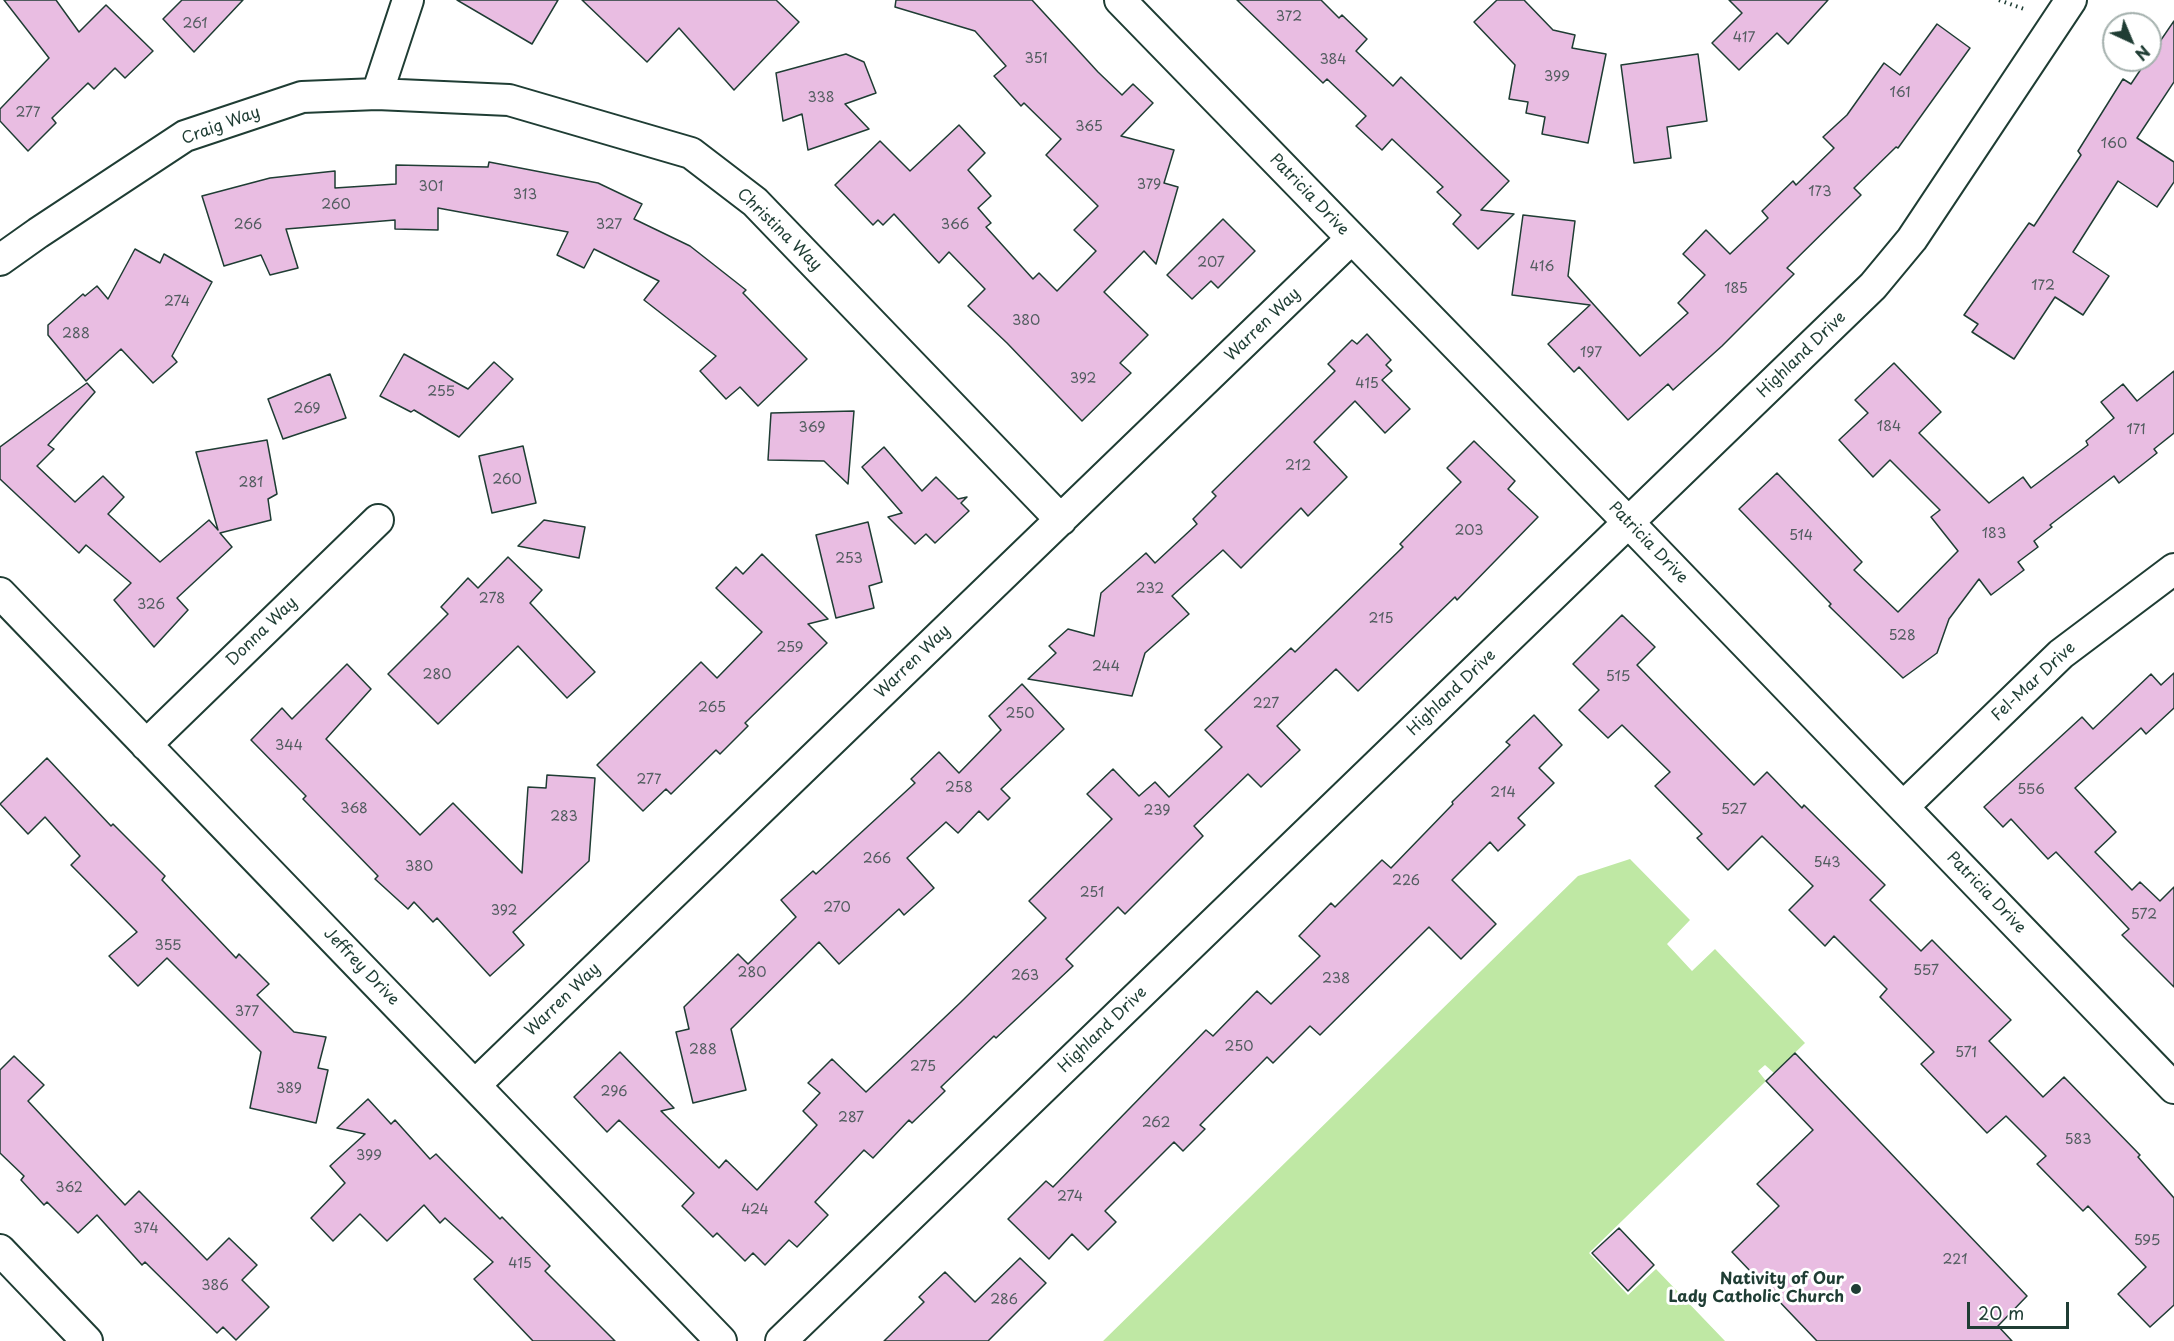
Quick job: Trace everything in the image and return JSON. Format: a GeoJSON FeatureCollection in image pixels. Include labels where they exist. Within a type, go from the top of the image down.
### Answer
{"type":"FeatureCollection","features":[{"type":"Feature","properties":{"kind":"street"},"geometry":{"type":"LineString","coordinates":[[377,94],[408,0]]}},
{"type":"Feature","properties":{"kind":"street","name":"Patricia Drive"},"geometry":{"type":"LineString","coordinates":[[1120,0],[2174,1088]]}},
{"type":"Feature","properties":{"kind":"street","name":"Highland Drive"},"geometry":{"type":"LineString","coordinates":[[781,1341],[1873,286],[1912,239],[2071,0]]}},
{"type":"Feature","properties":{"kind":"street","name":"Craig Way"},"geometry":{"type":"LineString","coordinates":[[0,260],[38,232],[185,136],[302,97],[377,94]]}},
{"type":"Feature","properties":{"kind":"street","name":"Christina Way"},"geometry":{"type":"LineString","coordinates":[[377,94],[509,100],[692,153],[755,202],[1061,520]]}},
{"type":"Feature","properties":{"kind":"street","name":"Warren Way"},"geometry":{"type":"LineString","coordinates":[[475,1085],[1352,239]]}},
{"type":"Feature","properties":{"kind":"street","name":"Donna Way"},"geometry":{"type":"LineString","coordinates":[[146,745],[378,520]]}},
{"type":"Feature","properties":{"kind":"street","name":"Fel-Mar Drive"},"geometry":{"type":"LineString","coordinates":[[1902,807],[2061,654],[2174,569]]}},
{"type":"Feature","properties":{"kind":"street","name":"Jeffrey Drive"},"geometry":{"type":"LineString","coordinates":[[0,593],[721,1341]]}},
{"type":"Feature","properties":{"kind":"street"},"geometry":{"type":"LineString","coordinates":[[0,1250],[87,1341]]}},
{"type":"Feature","properties":{"kind":"green space"},"geometry":{"type":"Polygon","coordinates":[[[1630,859],[1690,920],[1667,944],[1692,971],[1715,949],[1805,1043],[1774,1073],[1765,1065],[1758,1071],[1766,1081],[1589,1253],[1628,1295],[1656,1269],[1725,1341],[1103,1341],[1578,876],[1630,859]]]}},
{"type":"Feature","properties":{"kind":"building"},"geometry":{"type":"Polygon","coordinates":[[[4,0],[56,0],[79,32],[106,5],[153,51],[125,78],[115,68],[94,89],[88,83],[52,118],[56,123],[28,151],[0,121],[0,109],[49,58],[4,0]]]}},
{"type":"Feature","properties":{"kind":"building"},"geometry":{"type":"Polygon","coordinates":[[[182,0],[243,0],[194,52],[163,19],[182,0]]]}},
{"type":"Feature","properties":{"kind":"building"},"geometry":{"type":"Polygon","coordinates":[[[457,0],[558,0],[532,44],[457,0]]]}},
{"type":"Feature","properties":{"kind":"building"},"geometry":{"type":"Polygon","coordinates":[[[582,0],[776,0],[799,22],[734,90],[679,28],[647,62],[582,0]]]}},
{"type":"Feature","properties":{"kind":"building"},"geometry":{"type":"Polygon","coordinates":[[[896,0],[1032,0],[1122,95],[1133,84],[1153,103],[1121,136],[1174,150],[1164,183],[1178,187],[1156,264],[1144,251],[1104,292],[1148,335],[1120,363],[1131,373],[1082,421],[968,306],[985,289],[949,252],[939,263],[894,214],[883,225],[878,220],[873,225],[835,185],[880,141],[910,171],[959,125],[985,153],[968,170],[991,196],[978,208],[991,223],[986,227],[1033,279],[1039,273],[1057,291],[1096,251],[1074,230],[1098,206],[1046,155],[1061,139],[1024,103],[1021,106],[994,76],[1006,66],[975,31],[895,7],[896,0]]]}},
{"type":"Feature","properties":{"kind":"building"},"geometry":{"type":"Polygon","coordinates":[[[1237,0],[1321,0],[1339,18],[1342,15],[1367,39],[1356,51],[1393,86],[1401,77],[1509,181],[1481,210],[1514,214],[1478,249],[1453,224],[1461,215],[1437,192],[1443,187],[1392,139],[1382,150],[1356,126],[1366,116],[1327,79],[1323,83],[1237,0]]]}},
{"type":"Feature","properties":{"kind":"building"},"geometry":{"type":"Polygon","coordinates":[[[1497,0],[1524,0],[1553,30],[1575,35],[1572,48],[1606,54],[1588,143],[1542,134],[1545,117],[1526,113],[1528,102],[1509,99],[1515,65],[1474,22],[1497,0]]]}},
{"type":"Feature","properties":{"kind":"building"},"geometry":{"type":"Polygon","coordinates":[[[1729,0],[1828,0],[1788,44],[1777,33],[1739,70],[1712,43],[1742,13],[1729,0]]]}},
{"type":"Feature","properties":{"kind":"building"},"geometry":{"type":"Polygon","coordinates":[[[2174,21],[2174,82],[2137,138],[2174,162],[2174,182],[2157,207],[2118,181],[2073,252],[2109,276],[2083,315],[2055,297],[2014,359],[1972,332],[1978,324],[1964,315],[2029,223],[2034,226],[2081,155],[2078,151],[2123,79],[2131,84],[2139,72],[2162,72],[2162,38],[2174,21]]]}},
{"type":"Feature","properties":{"kind":"building"},"geometry":{"type":"Polygon","coordinates":[[[1937,24],[1970,48],[1898,148],[1896,147],[1854,188],[1861,195],[1787,268],[1794,274],[1722,346],[1673,390],[1668,384],[1628,420],[1579,367],[1574,372],[1548,344],[1590,305],[1512,295],[1523,215],[1575,221],[1568,276],[1640,356],[1688,313],[1678,303],[1705,275],[1683,254],[1706,230],[1730,254],[1768,218],[1762,211],[1793,181],[1796,185],[1834,148],[1823,137],[1847,115],[1884,63],[1900,75],[1937,24]]]}},
{"type":"Feature","properties":{"kind":"building"},"geometry":{"type":"Polygon","coordinates":[[[846,54],[864,62],[876,93],[845,104],[869,129],[808,150],[802,114],[783,121],[776,73],[846,54]]]}},
{"type":"Feature","properties":{"kind":"building"},"geometry":{"type":"Polygon","coordinates":[[[1698,54],[1707,121],[1667,127],[1671,158],[1634,163],[1621,65],[1698,54]]]}},
{"type":"Feature","properties":{"kind":"building"},"geometry":{"type":"Polygon","coordinates":[[[489,162],[598,183],[642,204],[634,219],[690,246],[746,290],[743,293],[807,359],[758,406],[740,387],[726,399],[700,371],[716,356],[644,300],[659,281],[594,249],[584,268],[557,255],[568,232],[438,208],[438,230],[395,229],[395,220],[286,229],[298,268],[270,275],[261,255],[224,266],[202,196],[270,178],[335,171],[335,188],[396,184],[396,165],[488,167],[489,162]]]}},
{"type":"Feature","properties":{"kind":"building"},"geometry":{"type":"Polygon","coordinates":[[[1223,219],[1255,251],[1218,288],[1211,281],[1192,299],[1167,275],[1223,219]]]}},
{"type":"Feature","properties":{"kind":"building"},"geometry":{"type":"Polygon","coordinates":[[[135,249],[160,263],[164,254],[212,282],[172,356],[177,362],[153,383],[121,349],[86,381],[48,335],[48,325],[83,294],[85,296],[97,286],[108,299],[135,249]]]}},
{"type":"Feature","properties":{"kind":"building"},"geometry":{"type":"Polygon","coordinates":[[[1367,334],[1391,360],[1386,365],[1392,371],[1382,380],[1410,409],[1385,433],[1355,401],[1314,442],[1347,477],[1308,516],[1301,508],[1241,568],[1223,550],[1172,596],[1189,614],[1145,653],[1132,696],[1028,679],[1056,653],[1049,646],[1068,629],[1094,636],[1101,593],[1146,553],[1155,563],[1197,524],[1193,519],[1216,496],[1212,492],[1335,371],[1328,364],[1352,340],[1357,344],[1367,334]]]}},
{"type":"Feature","properties":{"kind":"building"},"geometry":{"type":"Polygon","coordinates":[[[404,354],[468,389],[494,362],[513,379],[459,437],[414,410],[411,412],[380,396],[404,354]]]}},
{"type":"Feature","properties":{"kind":"building"},"geometry":{"type":"Polygon","coordinates":[[[1894,363],[1941,412],[1919,433],[1989,503],[2023,477],[2031,488],[2088,445],[2086,441],[2114,418],[2101,402],[2123,384],[2137,401],[2174,371],[2174,433],[2154,449],[2157,453],[2119,483],[2114,476],[2050,525],[2052,527],[2034,541],[2038,547],[2018,562],[2024,570],[1991,595],[1979,579],[1949,619],[1937,653],[1903,678],[1829,606],[1831,604],[1739,509],[1777,473],[1862,562],[1854,570],[1898,612],[1958,551],[1931,517],[1940,510],[1890,460],[1873,477],[1839,440],[1868,413],[1855,400],[1894,363]]]}},
{"type":"Feature","properties":{"kind":"building"},"geometry":{"type":"Polygon","coordinates":[[[330,374],[346,418],[283,439],[268,399],[330,374]]]}},
{"type":"Feature","properties":{"kind":"building"},"geometry":{"type":"Polygon","coordinates":[[[87,383],[95,392],[48,445],[54,449],[37,466],[75,502],[103,476],[124,497],[108,514],[160,562],[209,520],[218,530],[196,452],[267,440],[277,494],[268,499],[271,520],[220,533],[232,547],[177,598],[188,610],[154,647],[114,600],[131,583],[86,545],[79,553],[0,479],[0,447],[87,383]]]}},
{"type":"Feature","properties":{"kind":"building"},"geometry":{"type":"Polygon","coordinates":[[[854,411],[848,484],[824,461],[768,460],[771,413],[854,411]]]}},
{"type":"Feature","properties":{"kind":"building"},"geometry":{"type":"Polygon","coordinates":[[[1474,441],[1515,481],[1508,489],[1538,517],[1457,600],[1455,597],[1358,691],[1336,669],[1277,726],[1300,750],[1261,787],[1248,774],[1194,826],[1203,836],[1125,914],[1118,907],[1066,959],[1073,966],[996,1038],[994,1036],[941,1087],[945,1091],[912,1123],[909,1120],[873,1158],[864,1150],[815,1202],[828,1215],[797,1247],[789,1240],[765,1265],[753,1253],[745,1261],[717,1233],[713,1237],[682,1206],[694,1193],[619,1120],[607,1132],[574,1097],[620,1052],[674,1108],[661,1111],[719,1168],[726,1160],[757,1190],[817,1125],[803,1111],[820,1093],[808,1083],[832,1059],[866,1092],[961,1002],[1046,918],[1029,901],[1112,819],[1087,794],[1113,769],[1139,796],[1155,782],[1169,797],[1222,747],[1205,730],[1291,648],[1295,652],[1403,547],[1400,544],[1461,482],[1447,468],[1474,441]]]}},
{"type":"Feature","properties":{"kind":"building"},"geometry":{"type":"Polygon","coordinates":[[[523,446],[536,503],[492,513],[479,456],[523,446]]]}},
{"type":"Feature","properties":{"kind":"building"},"geometry":{"type":"Polygon","coordinates":[[[884,447],[922,491],[936,477],[958,499],[967,497],[961,503],[969,511],[935,543],[926,534],[915,544],[888,517],[902,513],[862,467],[884,447]]]}},
{"type":"Feature","properties":{"kind":"building"},"geometry":{"type":"Polygon","coordinates":[[[544,520],[585,527],[579,558],[518,546],[544,520]]]}},
{"type":"Feature","properties":{"kind":"building"},"geometry":{"type":"Polygon","coordinates":[[[868,522],[882,582],[869,586],[874,608],[836,618],[816,535],[868,522]]]}},
{"type":"Feature","properties":{"kind":"building"},"geometry":{"type":"Polygon","coordinates":[[[762,554],[828,619],[808,624],[827,643],[745,723],[748,726],[720,754],[716,750],[671,794],[666,789],[643,811],[597,765],[701,662],[717,678],[762,632],[716,588],[736,567],[743,574],[762,554]]]}},
{"type":"Feature","properties":{"kind":"building"},"geometry":{"type":"Polygon","coordinates":[[[508,557],[542,590],[530,603],[595,672],[567,698],[518,646],[438,724],[388,674],[448,614],[441,607],[468,578],[478,588],[508,557]]]}},
{"type":"Feature","properties":{"kind":"building"},"geometry":{"type":"Polygon","coordinates":[[[1622,615],[1655,647],[1637,665],[1754,785],[1767,772],[1802,808],[1804,805],[1885,885],[1870,900],[1921,951],[1932,940],[2011,1020],[1989,1041],[2043,1097],[2064,1077],[2140,1155],[2138,1157],[2174,1198],[2174,1305],[2150,1327],[2118,1294],[2146,1267],[2088,1206],[2083,1211],[2037,1164],[2046,1156],[2006,1116],[1987,1133],[1921,1064],[1934,1052],[1880,997],[1887,989],[1834,936],[1825,946],[1789,910],[1813,886],[1762,836],[1728,870],[1697,838],[1702,834],[1655,786],[1670,772],[1622,725],[1608,738],[1579,710],[1599,690],[1573,664],[1622,615]]]}},
{"type":"Feature","properties":{"kind":"building"},"geometry":{"type":"Polygon","coordinates":[[[347,664],[371,689],[326,739],[420,835],[453,803],[522,873],[528,787],[546,788],[547,775],[595,778],[589,861],[513,932],[524,945],[490,976],[437,918],[433,922],[414,902],[408,909],[375,879],[378,876],[303,799],[306,796],[251,740],[282,708],[292,719],[347,664]]]}},
{"type":"Feature","properties":{"kind":"building"},"geometry":{"type":"Polygon","coordinates":[[[2174,673],[2174,708],[2146,734],[2141,728],[2075,788],[2116,832],[2095,852],[2132,890],[2140,882],[2160,901],[2174,887],[2174,987],[2122,935],[2129,929],[2056,852],[2048,859],[2011,819],[2003,827],[1984,807],[2082,717],[2093,729],[2151,674],[2161,685],[2174,673]]]}},
{"type":"Feature","properties":{"kind":"building"},"geometry":{"type":"Polygon","coordinates":[[[1022,684],[1064,729],[1001,789],[1010,798],[988,820],[979,811],[958,833],[946,822],[907,858],[934,888],[904,915],[899,909],[839,964],[819,942],[731,1029],[746,1090],[693,1103],[676,1032],[689,1029],[684,1007],[738,954],[748,964],[796,917],[781,900],[813,871],[816,874],[915,783],[911,779],[939,752],[959,773],[1001,730],[989,716],[1022,684]]]}},
{"type":"Feature","properties":{"kind":"building"},"geometry":{"type":"Polygon","coordinates":[[[1534,715],[1562,745],[1539,768],[1554,783],[1518,818],[1525,825],[1498,851],[1490,842],[1452,880],[1496,924],[1461,959],[1429,927],[1320,1035],[1310,1026],[1273,1063],[1267,1057],[1200,1125],[1205,1129],[1183,1151],[1174,1142],[1105,1211],[1116,1222],[1088,1250],[1072,1234],[1049,1259],[1008,1219],[1046,1181],[1053,1187],[1206,1030],[1213,1036],[1257,991],[1271,1004],[1320,956],[1299,936],[1331,903],[1335,907],[1382,860],[1391,868],[1453,804],[1452,802],[1510,745],[1506,742],[1534,715]]]}},
{"type":"Feature","properties":{"kind":"building"},"geometry":{"type":"Polygon","coordinates":[[[47,758],[111,826],[113,824],[165,876],[162,880],[236,958],[239,954],[269,984],[257,995],[294,1032],[326,1037],[318,1068],[328,1070],[316,1123],[250,1108],[261,1052],[167,958],[138,986],[109,956],[137,932],[71,865],[80,856],[45,817],[28,834],[0,804],[47,758]]]}},
{"type":"Feature","properties":{"kind":"building"},"geometry":{"type":"Polygon","coordinates":[[[1795,1053],[2027,1296],[1998,1326],[2012,1341],[1817,1341],[1732,1252],[1779,1206],[1757,1184],[1813,1130],[1766,1081],[1795,1053]]]}},
{"type":"Feature","properties":{"kind":"building"},"geometry":{"type":"Polygon","coordinates":[[[14,1056],[44,1085],[28,1101],[125,1205],[139,1191],[207,1260],[229,1238],[257,1265],[242,1280],[269,1307],[236,1340],[223,1327],[217,1333],[145,1262],[142,1265],[97,1215],[78,1233],[47,1202],[44,1205],[21,1180],[24,1176],[0,1153],[0,1070],[14,1056]]]}},
{"type":"Feature","properties":{"kind":"building"},"geometry":{"type":"Polygon","coordinates":[[[368,1099],[391,1124],[395,1120],[430,1159],[436,1154],[500,1219],[502,1217],[550,1266],[545,1271],[615,1341],[533,1341],[474,1279],[493,1262],[445,1218],[440,1223],[424,1205],[387,1241],[360,1214],[333,1241],[311,1218],[345,1183],[330,1166],[365,1134],[337,1128],[368,1099]]]}},
{"type":"Feature","properties":{"kind":"building"},"geometry":{"type":"Polygon","coordinates":[[[1619,1228],[1654,1265],[1628,1291],[1592,1253],[1619,1228]]]}},
{"type":"Feature","properties":{"kind":"building"},"geometry":{"type":"Polygon","coordinates":[[[1020,1258],[1046,1283],[988,1341],[884,1341],[924,1302],[919,1297],[945,1272],[975,1302],[1020,1258]]]}},
{"type":"Feature","properties":{"kind":"place","name":"Nativity of Our Lady Catholic Church"},"geometry":{"type":"Point","coordinates":[1856,1289]}}]}
